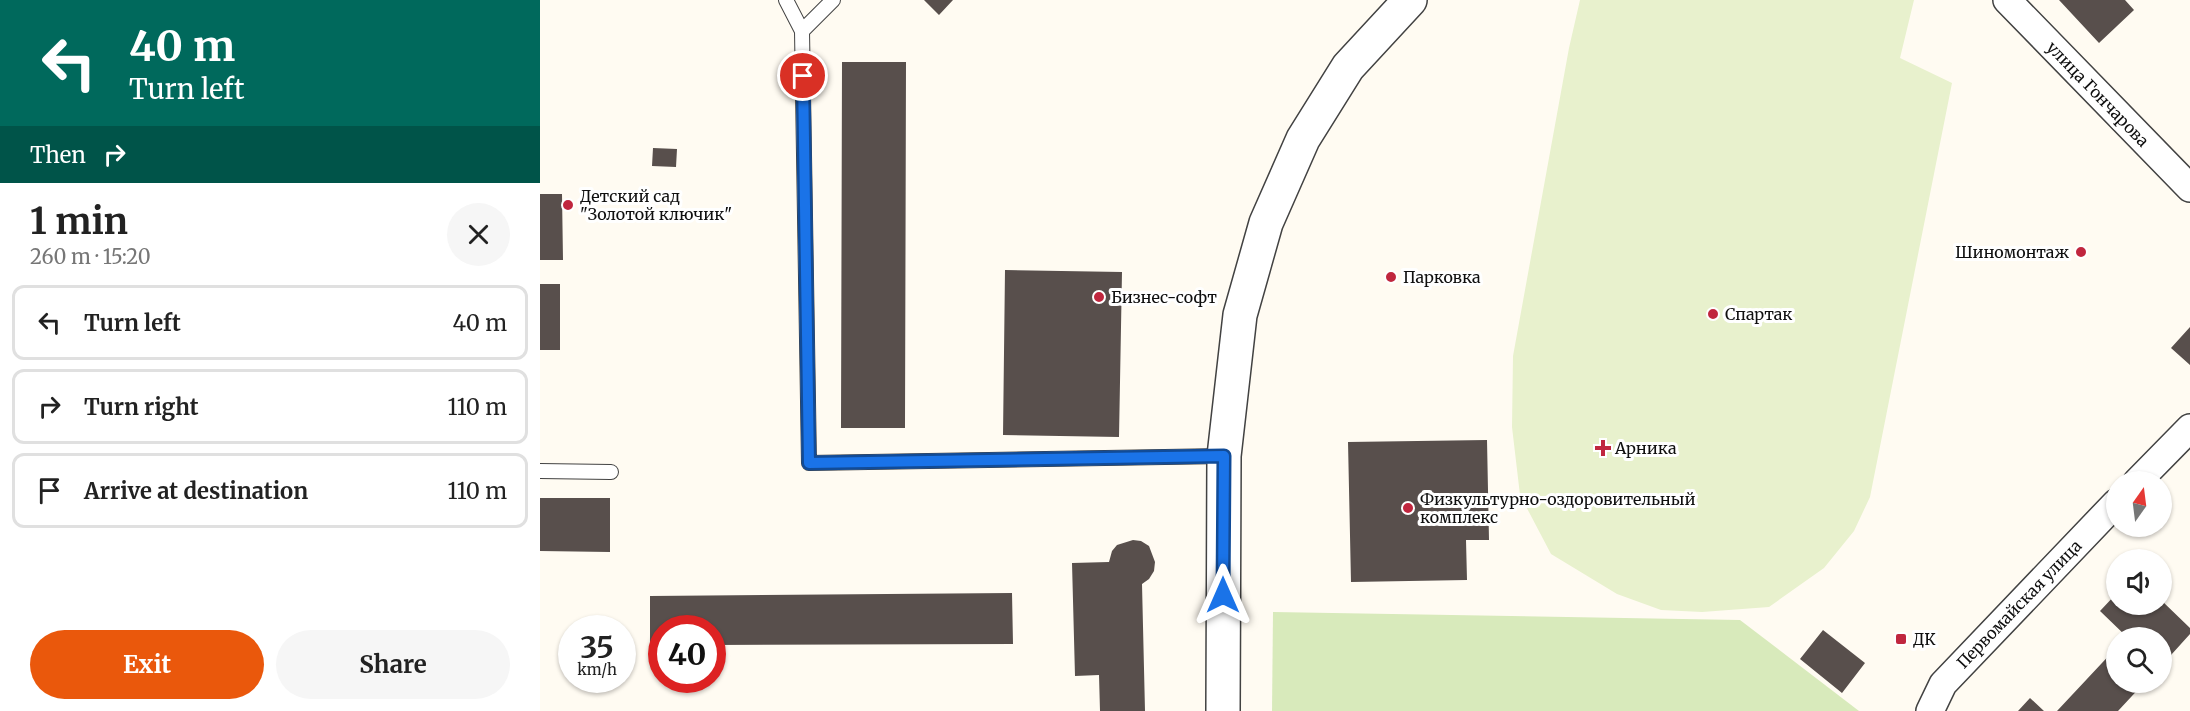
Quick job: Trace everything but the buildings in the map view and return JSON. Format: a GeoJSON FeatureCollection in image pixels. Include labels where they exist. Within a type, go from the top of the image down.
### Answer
{"type":"FeatureCollection","features":[{"type":"Feature","properties":{"kind":"street"},"geometry":{"type":"LineString","coordinates":[[1223,711],[1224,456],[1240,315],[1266,223],[1303,139],[1348,67],[1410,0]]}},
{"type":"Feature","properties":{"kind":"street","name":"улица Гончарова"},"geometry":{"type":"LineString","coordinates":[[2007,0],[2190,188]]}},
{"type":"Feature","properties":{"kind":"street"},"geometry":{"type":"LineString","coordinates":[[2148,471],[2190,428]]}},
{"type":"Feature","properties":{"kind":"street","name":"Первомайская улица"},"geometry":{"type":"LineString","coordinates":[[1930,711],[1943,684],[2106,513]]}},
{"type":"Feature","properties":{"kind":"lane"},"geometry":{"type":"LineString","coordinates":[[786,0],[802,31],[809,463],[1224,456]]}},
{"type":"Feature","properties":{"kind":"lane"},"geometry":{"type":"LineString","coordinates":[[802,31],[833,0]]}},
{"type":"Feature","properties":{"kind":"lane"},"geometry":{"type":"LineString","coordinates":[[540,471],[611,472]]}},
{"type":"Feature","properties":{"kind":"green space","name":"Спартак"},"geometry":{"type":"Polygon","coordinates":[[[1580,0],[1914,0],[1900,58],[1952,83],[1870,497],[1854,531],[1824,568],[1769,607],[1702,612],[1661,610],[1617,594],[1551,554],[1520,495],[1512,427],[1513,356],[1569,48],[1580,0]]]}},
{"type":"Feature","properties":{"kind":"green space"},"geometry":{"type":"Polygon","coordinates":[[[1273,612],[1740,620],[1859,711],[1272,711],[1273,612]]]}},
{"type":"Feature","properties":{"kind":"place","name":"Детский сад \"Золотой ключик\""},"geometry":{"type":"Point","coordinates":[568,205]}},
{"type":"Feature","properties":{"kind":"place","name":"Шиномонтаж"},"geometry":{"type":"Point","coordinates":[2081,252]}},
{"type":"Feature","properties":{"kind":"place","name":"Парковка"},"geometry":{"type":"Point","coordinates":[1391,277]}},
{"type":"Feature","properties":{"kind":"place","name":"Бизнес-софт"},"geometry":{"type":"Point","coordinates":[1099,297]}},
{"type":"Feature","properties":{"kind":"place","name":"Спартак"},"geometry":{"type":"Point","coordinates":[1713,314]}},
{"type":"Feature","properties":{"kind":"place","name":"Арника"},"geometry":{"type":"Point","coordinates":[1603,448]}},
{"type":"Feature","properties":{"kind":"place","name":"Физкультурно-оздоровительный комплекс"},"geometry":{"type":"Point","coordinates":[1408,508]}},
{"type":"Feature","properties":{"kind":"place","name":"ДК"},"geometry":{"type":"Point","coordinates":[1901,639]}},
{"type":"Feature","properties":{"kind":"route"},"geometry":{"type":"LineString","coordinates":[[803,76],[809,463],[1224,456],[1223,595]]}}]}
